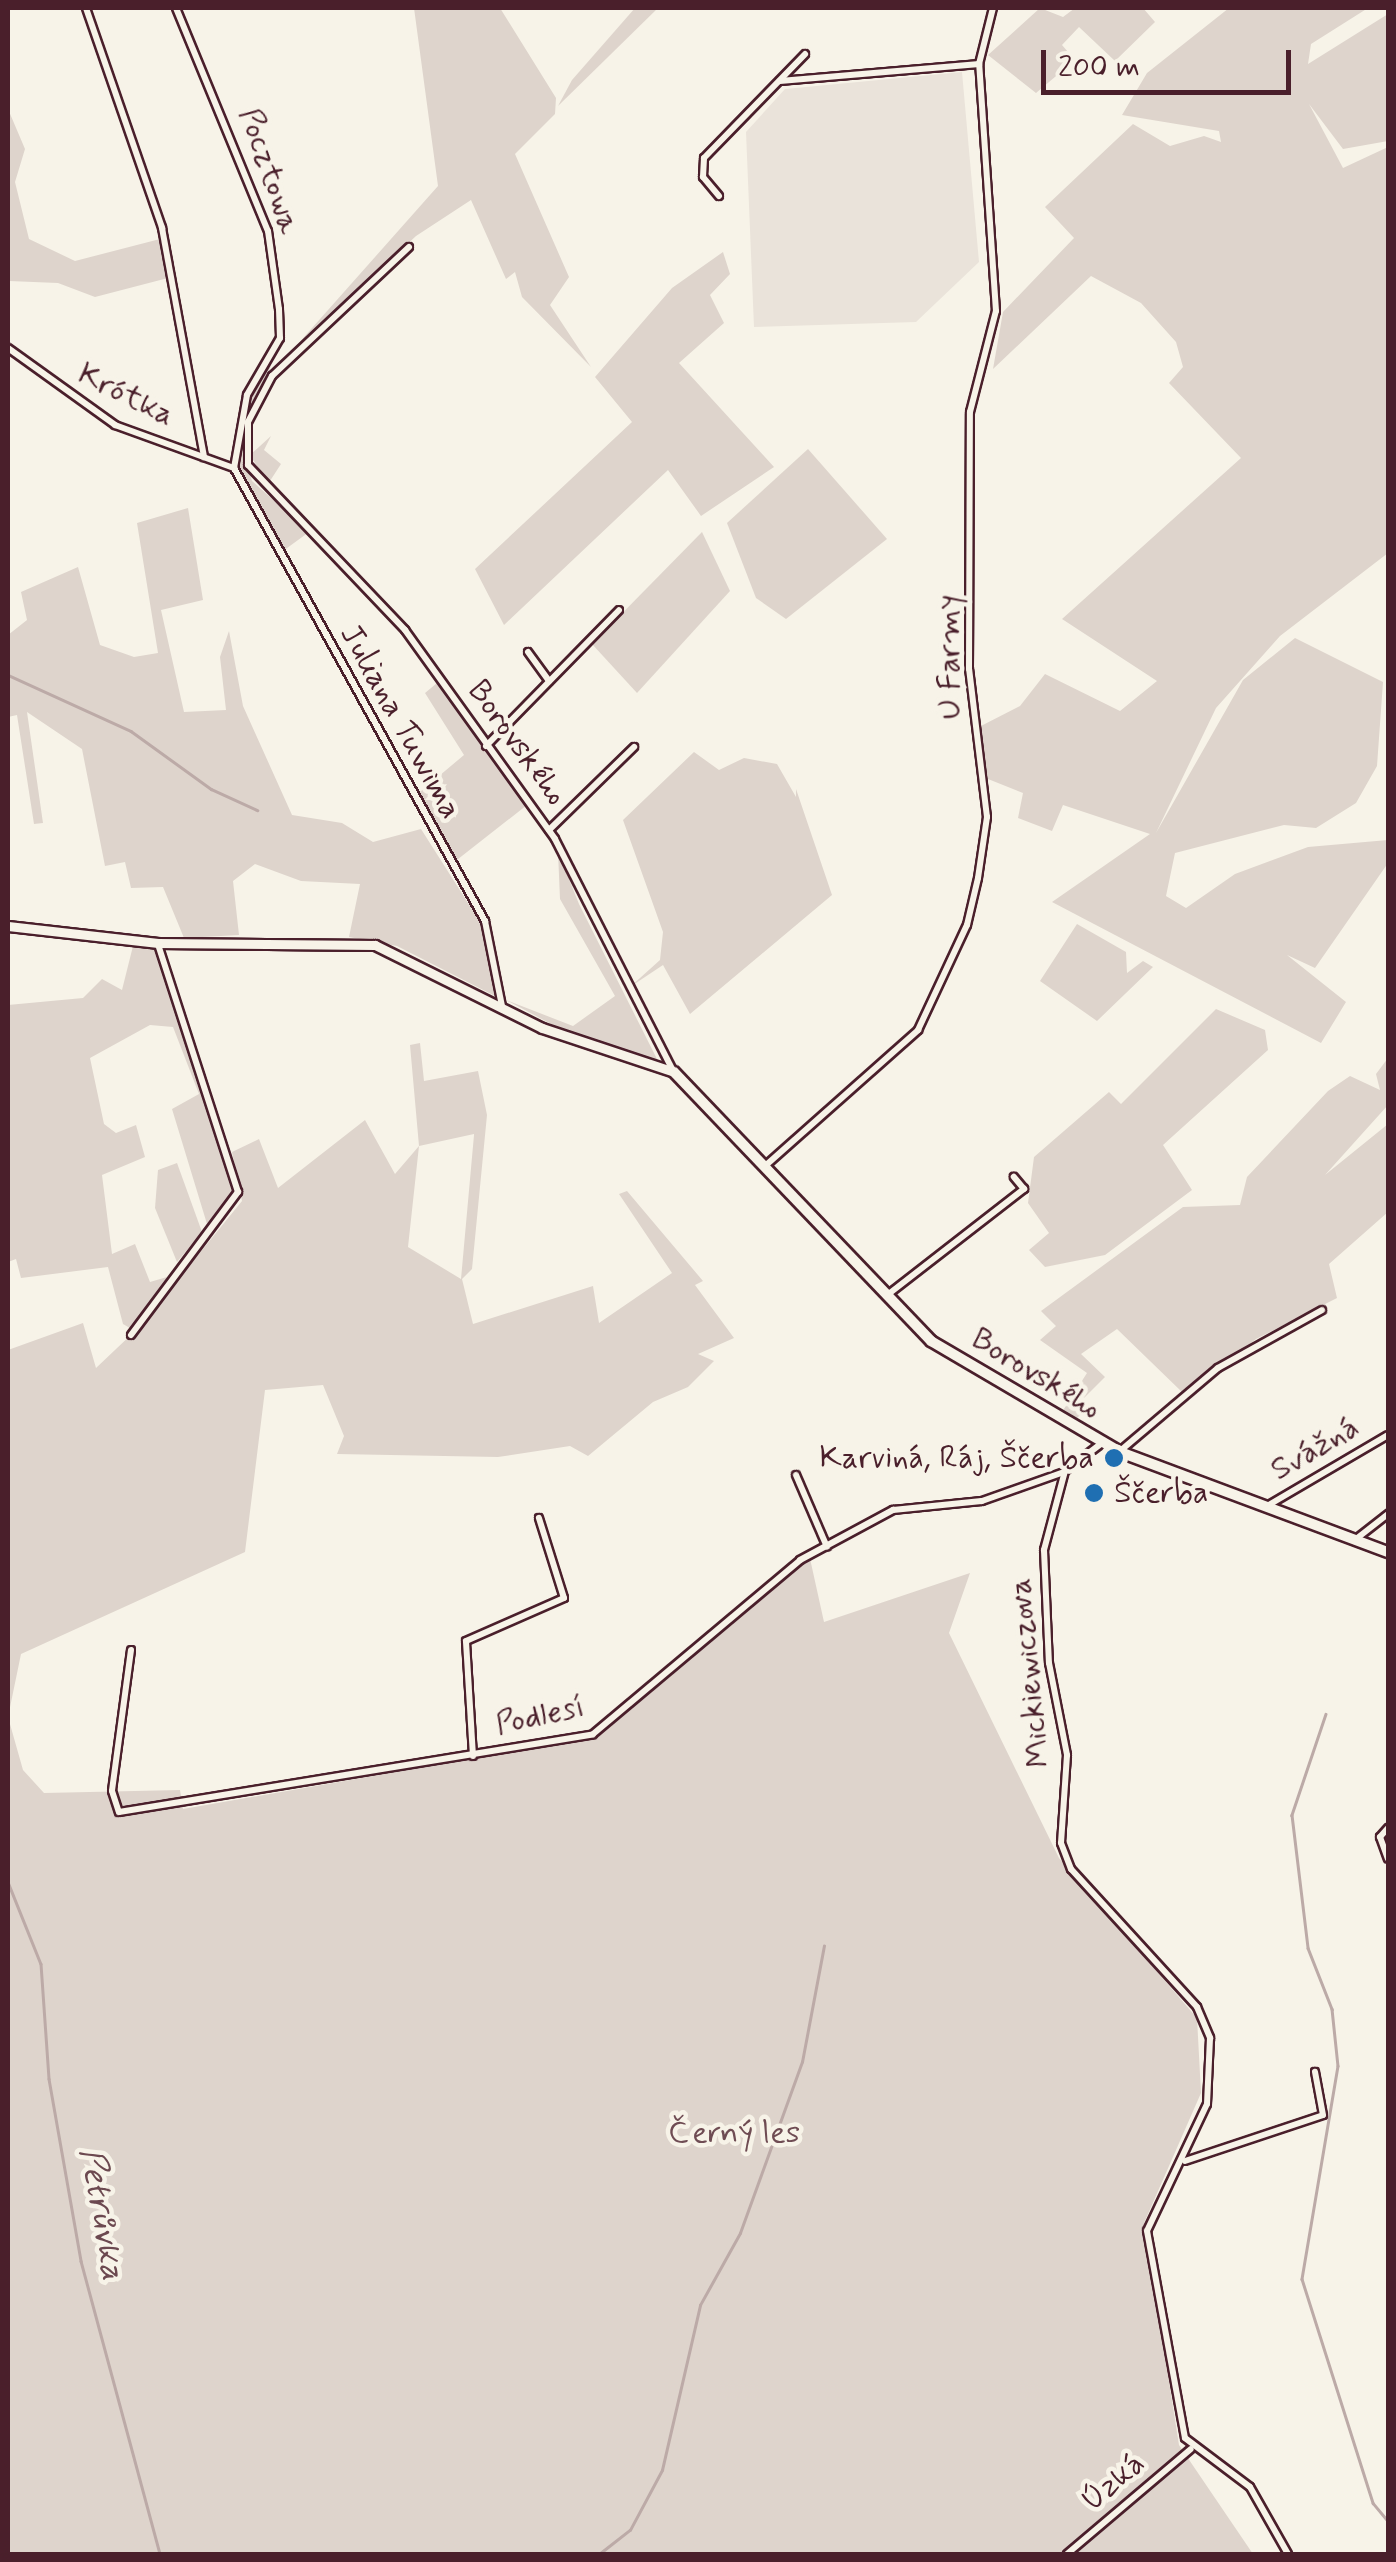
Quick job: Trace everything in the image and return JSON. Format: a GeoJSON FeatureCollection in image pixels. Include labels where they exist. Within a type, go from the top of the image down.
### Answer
{"type":"FeatureCollection","features":[{"type":"Feature","properties":{"kind":"main road","name":"Borovského"},"geometry":{"type":"LineString","coordinates":[[674,1072],[761,1170],[931,1341],[1120,1452],[1388,1552]]}},
{"type":"Feature","properties":{"kind":"street"},"geometry":{"type":"LineString","coordinates":[[86,8],[162,228],[204,457]]}},
{"type":"Feature","properties":{"kind":"street","name":"Pocztowa"},"geometry":{"type":"LineString","coordinates":[[176,8],[268,231],[279,308],[280,338],[246,396],[234,468]]}},
{"type":"Feature","properties":{"kind":"street","name":"U Farmy"},"geometry":{"type":"LineString","coordinates":[[761,1170],[918,1030],[967,924],[978,878],[987,816],[969,669],[970,412],[996,311],[980,64],[993,8]]}},
{"type":"Feature","properties":{"kind":"street"},"geometry":{"type":"LineString","coordinates":[[719,196],[703,176],[704,158],[805,54]]}},
{"type":"Feature","properties":{"kind":"street"},"geometry":{"type":"LineString","coordinates":[[780,82],[980,64]]}},
{"type":"Feature","properties":{"kind":"street","name":"Borovského"},"geometry":{"type":"LineString","coordinates":[[409,247],[272,376],[248,422],[248,464],[405,630],[549,830],[660,1053],[674,1072]]}},
{"type":"Feature","properties":{"kind":"street","name":"Krótka"},"geometry":{"type":"LineString","coordinates":[[8,348],[115,425],[234,468]]}},
{"type":"Feature","properties":{"kind":"street","name":"Juliana Tuwima"},"geometry":{"type":"LineString","coordinates":[[234,468],[484,921],[502,1006]]}},
{"type":"Feature","properties":{"kind":"street"},"geometry":{"type":"LineString","coordinates":[[486,746],[620,610]]}},
{"type":"Feature","properties":{"kind":"street"},"geometry":{"type":"LineString","coordinates":[[528,652],[550,681]]}},
{"type":"Feature","properties":{"kind":"street"},"geometry":{"type":"LineString","coordinates":[[549,830],[634,747]]}},
{"type":"Feature","properties":{"kind":"street"},"geometry":{"type":"LineString","coordinates":[[8,926],[158,942],[375,945],[502,1006],[674,1072]]}},
{"type":"Feature","properties":{"kind":"street"},"geometry":{"type":"LineString","coordinates":[[131,1335],[238,1192],[158,942]]}},
{"type":"Feature","properties":{"kind":"street"},"geometry":{"type":"LineString","coordinates":[[653,1063],[660,1053]]}},
{"type":"Feature","properties":{"kind":"street"},"geometry":{"type":"LineString","coordinates":[[885,1297],[1024,1189],[1014,1178]]}},
{"type":"Feature","properties":{"kind":"street","name":"Borovského"},"geometry":{"type":"LineString","coordinates":[[1120,1452],[1218,1368],[1322,1310]]}},
{"type":"Feature","properties":{"kind":"street","name":"Svážná"},"geometry":{"type":"LineString","coordinates":[[1266,1506],[1388,1435]]}},
{"type":"Feature","properties":{"kind":"street"},"geometry":{"type":"LineString","coordinates":[[1065,1471],[1102,1442]]}},
{"type":"Feature","properties":{"kind":"street","name":"Podlesí"},"geometry":{"type":"LineString","coordinates":[[131,1650],[112,1791],[119,1812],[473,1756],[613,1724],[800,1560],[892,1510],[982,1502],[1065,1471]]}},
{"type":"Feature","properties":{"kind":"street","name":"Mickiewiczova"},"geometry":{"type":"LineString","coordinates":[[1065,1471],[1044,1550],[1049,1663],[1067,1755],[1061,1843],[1072,1869],[1204,2020],[1213,2070],[1184,2162],[1147,2231],[1191,2449]]}},
{"type":"Feature","properties":{"kind":"street"},"geometry":{"type":"LineString","coordinates":[[796,1475],[827,1547]]}},
{"type":"Feature","properties":{"kind":"street"},"geometry":{"type":"LineString","coordinates":[[1356,1539],[1388,1514]]}},
{"type":"Feature","properties":{"kind":"street"},"geometry":{"type":"LineString","coordinates":[[473,1756],[466,1641],[564,1598],[538,1518]]}},
{"type":"Feature","properties":{"kind":"street"},"geometry":{"type":"LineString","coordinates":[[1388,1828],[1380,1836],[1388,1859]]}},
{"type":"Feature","properties":{"kind":"street"},"geometry":{"type":"LineString","coordinates":[[1184,2162],[1322,2115],[1315,2072]]}},
{"type":"Feature","properties":{"kind":"street"},"geometry":{"type":"LineString","coordinates":[[1191,2449],[1250,2488],[1288,2554]]}},
{"type":"Feature","properties":{"kind":"street","name":"Úzká"},"geometry":{"type":"LineString","coordinates":[[1067,2554],[1191,2449]]}},
{"type":"Feature","properties":{"kind":"shaded area"},"geometry":{"type":"Polygon","coordinates":[[[962,72],[979,262],[916,322],[754,327],[746,132],[785,89],[962,72]]]}},
{"type":"Feature","properties":{"kind":"green space"},"geometry":{"type":"Polygon","coordinates":[[[414,8],[500,8],[556,98],[555,114],[515,154],[569,277],[550,305],[591,367],[522,297],[515,272],[506,279],[471,200],[416,236],[281,363],[438,186],[414,8]]]}},
{"type":"Feature","properties":{"kind":"green space"},"geometry":{"type":"Polygon","coordinates":[[[635,8],[658,8],[558,106],[572,80],[635,8]]]}},
{"type":"Feature","properties":{"kind":"green space"},"geometry":{"type":"Polygon","coordinates":[[[1040,8],[1063,17],[1075,8],[1143,8],[1155,22],[1115,61],[1079,27],[1062,45],[1075,60],[1036,93],[988,55],[1040,8]]]}},
{"type":"Feature","properties":{"kind":"green space"},"geometry":{"type":"Polygon","coordinates":[[[1229,8],[1368,8],[1311,44],[1308,64],[1388,14],[1388,141],[1343,149],[1309,104],[1343,168],[1388,147],[1388,553],[1280,636],[1216,708],[1156,833],[1243,680],[1295,638],[1383,682],[1377,766],[1356,803],[1316,828],[1284,825],[1175,853],[1166,896],[1186,908],[1235,874],[1308,847],[1388,840],[1388,863],[1315,968],[1287,955],[1346,1002],[1321,1043],[1052,902],[1150,834],[1063,805],[1052,831],[1018,818],[1023,793],[988,779],[979,727],[1020,706],[1045,674],[1120,711],[1157,681],[1062,619],[1241,458],[1169,383],[1183,367],[1176,342],[1141,303],[1091,276],[993,369],[1003,312],[1074,238],[1045,207],[1133,124],[1170,146],[1204,136],[1221,142],[1219,131],[1122,115],[1147,73],[1229,8]]]}},
{"type":"Feature","properties":{"kind":"green space"},"geometry":{"type":"Polygon","coordinates":[[[8,109],[25,149],[15,182],[29,239],[75,261],[160,239],[168,278],[95,297],[58,283],[9,281],[8,109]]]}},
{"type":"Feature","properties":{"kind":"green space"},"geometry":{"type":"Polygon","coordinates":[[[723,252],[730,274],[710,295],[724,323],[679,363],[774,467],[701,516],[668,470],[504,625],[475,569],[632,422],[595,377],[672,288],[723,252]]]}},
{"type":"Feature","properties":{"kind":"green space"},"geometry":{"type":"Polygon","coordinates":[[[271,365],[243,450],[252,481],[309,532],[283,551],[238,464],[249,397],[271,365]]]}},
{"type":"Feature","properties":{"kind":"green space"},"geometry":{"type":"Polygon","coordinates":[[[271,436],[264,450],[281,464],[268,484],[250,455],[271,436]]]}},
{"type":"Feature","properties":{"kind":"green space"},"geometry":{"type":"Polygon","coordinates":[[[808,449],[887,539],[786,619],[756,598],[727,523],[808,449]]]}},
{"type":"Feature","properties":{"kind":"green space"},"geometry":{"type":"Polygon","coordinates":[[[188,508],[203,600],[161,610],[184,712],[226,710],[220,657],[229,631],[243,706],[292,815],[342,823],[373,842],[421,829],[482,925],[497,997],[397,946],[349,937],[360,884],[301,881],[255,864],[233,881],[239,935],[184,938],[163,887],[131,888],[125,862],[105,866],[82,749],[27,712],[43,823],[34,824],[17,715],[8,717],[8,635],[27,620],[21,592],[78,567],[100,645],[134,657],[158,653],[137,523],[188,508]]]}},
{"type":"Feature","properties":{"kind":"green space"},"geometry":{"type":"Polygon","coordinates":[[[702,532],[730,591],[637,693],[592,644],[702,532]]]}},
{"type":"Feature","properties":{"kind":"green space"},"geometry":{"type":"Polygon","coordinates":[[[437,683],[527,805],[453,863],[414,797],[464,755],[425,693],[437,683]]]}},
{"type":"Feature","properties":{"kind":"green space"},"geometry":{"type":"Polygon","coordinates":[[[694,752],[719,770],[744,758],[777,764],[796,797],[796,789],[832,895],[690,1014],[663,965],[630,987],[660,960],[663,932],[623,820],[694,752]]]}},
{"type":"Feature","properties":{"kind":"green space"},"geometry":{"type":"Polygon","coordinates":[[[558,852],[579,904],[659,1063],[568,1033],[506,1000],[573,1026],[615,996],[560,899],[558,852]]]}},
{"type":"Feature","properties":{"kind":"green space"},"geometry":{"type":"Polygon","coordinates":[[[1077,924],[1126,952],[1127,973],[1143,961],[1153,967],[1097,1021],[1040,981],[1077,924]]]}},
{"type":"Feature","properties":{"kind":"green space"},"geometry":{"type":"Polygon","coordinates":[[[133,946],[155,948],[234,1186],[235,1202],[207,1224],[172,1109],[199,1094],[173,1027],[150,1025],[90,1058],[104,1124],[116,1133],[136,1125],[145,1157],[102,1175],[112,1254],[135,1244],[150,1282],[167,1277],[141,1325],[242,1201],[232,1152],[259,1139],[278,1188],[365,1120],[395,1174],[419,1146],[410,1045],[420,1043],[424,1081],[478,1071],[487,1115],[472,1269],[462,1279],[473,1324],[593,1286],[599,1323],[672,1273],[619,1194],[627,1191],[703,1281],[695,1285],[734,1338],[698,1354],[714,1361],[688,1387],[653,1402],[588,1456],[570,1446],[498,1457],[337,1454],[344,1436],[323,1385],[265,1390],[245,1552],[21,1654],[8,1717],[8,1350],[83,1323],[96,1368],[135,1331],[123,1324],[108,1267],[21,1278],[16,1259],[8,1262],[8,1005],[83,998],[102,979],[122,990],[133,946]],[[474,1135],[419,1146],[408,1247],[461,1279],[474,1135]]]}},
{"type":"Feature","properties":{"kind":"green space"},"geometry":{"type":"Polygon","coordinates":[[[1216,1009],[1265,1030],[1268,1050],[1163,1145],[1192,1190],[1105,1255],[1045,1267],[1029,1250],[1049,1233],[1028,1203],[1034,1157],[1109,1092],[1121,1104],[1216,1009]]]}},
{"type":"Feature","properties":{"kind":"green space"},"geometry":{"type":"Polygon","coordinates":[[[1388,1058],[1388,1105],[1325,1175],[1388,1124],[1388,1212],[1329,1264],[1337,1298],[1256,1339],[1144,1427],[1182,1392],[1117,1329],[1081,1354],[1105,1377],[1084,1398],[1090,1405],[1075,1420],[1062,1412],[1087,1373],[1040,1340],[1056,1326],[1041,1311],[1183,1207],[1240,1205],[1247,1177],[1328,1091],[1350,1076],[1380,1090],[1376,1074],[1388,1058]]]}},
{"type":"Feature","properties":{"kind":"green space"},"geometry":{"type":"Polygon","coordinates":[[[177,1163],[202,1232],[177,1262],[155,1208],[158,1170],[177,1163]]]}},
{"type":"Feature","properties":{"kind":"green space","name":"Černý les"},"geometry":{"type":"Polygon","coordinates":[[[809,1554],[824,1622],[970,1573],[949,1633],[1059,1858],[1197,2018],[1201,2093],[1144,2223],[1179,2445],[1253,2554],[8,2554],[8,1717],[23,1770],[44,1793],[180,1790],[183,1809],[598,1737],[809,1554]]]}},
{"type":"Feature","properties":{"kind":"waterway"},"geometry":{"type":"LineString","coordinates":[[8,675],[131,731],[211,789],[257,810]]}},
{"type":"Feature","properties":{"kind":"waterway"},"geometry":{"type":"LineString","coordinates":[[8,1605],[8,1624]]}},
{"type":"Feature","properties":{"kind":"waterway"},"geometry":{"type":"LineString","coordinates":[[1326,1714],[1292,1815],[1308,1948],[1332,2009],[1338,2066],[1302,2279],[1373,2503],[1388,2521]]}},
{"type":"Feature","properties":{"kind":"waterway","name":"Petrůvka"},"geometry":{"type":"LineString","coordinates":[[8,1789],[8,1800]]}},
{"type":"Feature","properties":{"kind":"waterway","name":"Petrůvka"},"geometry":{"type":"LineString","coordinates":[[8,1882],[41,1964],[49,2079],[81,2261],[160,2554]]}},
{"type":"Feature","properties":{"kind":"waterway"},"geometry":{"type":"LineString","coordinates":[[599,2554],[630,2530],[662,2470],[700,2305],[740,2233],[802,2062],[824,1946]]}},
{"type":"Feature","properties":{"kind":"place","name":"Karviná, Ráj, Ščerba"},"geometry":{"type":"Point","coordinates":[1114,1458]}},
{"type":"Feature","properties":{"kind":"place","name":"Ščerba"},"geometry":{"type":"Point","coordinates":[1094,1493]}}]}
